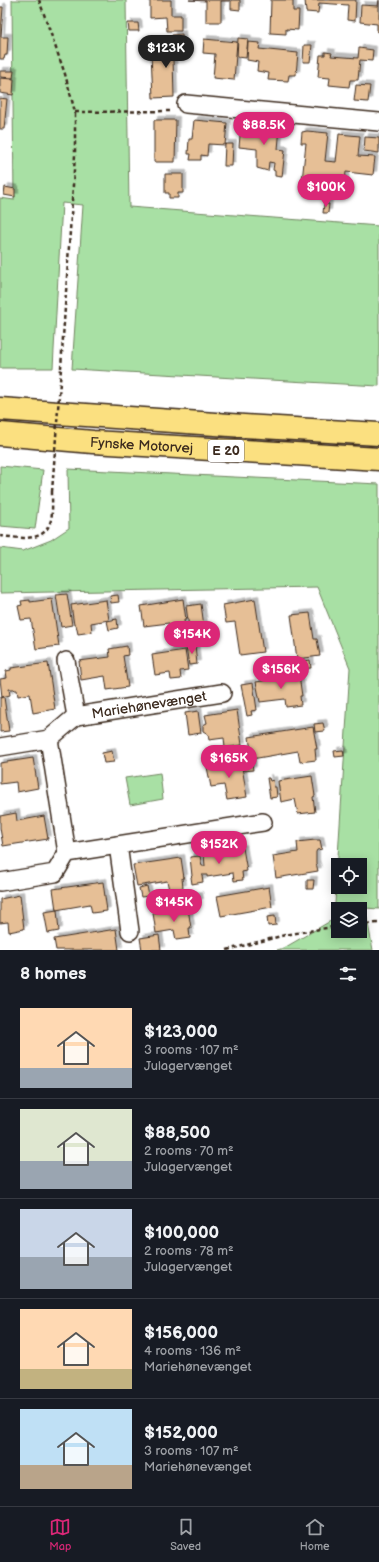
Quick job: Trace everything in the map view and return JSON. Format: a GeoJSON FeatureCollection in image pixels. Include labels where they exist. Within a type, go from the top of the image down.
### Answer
{"type":"FeatureCollection","features":[{"type":"Feature","properties":{"kind":"highway","name":"Fynske Motorvej"},"geometry":{"type":"LineString","coordinates":[[0,409],[379,434]]}},
{"type":"Feature","properties":{"kind":"highway","name":"Fynske Motorvej"},"geometry":{"type":"LineString","coordinates":[[0,434],[93,442],[379,459]]}},
{"type":"Feature","properties":{"kind":"street"},"geometry":{"type":"LineString","coordinates":[[186,104],[379,122]]}},
{"type":"Feature","properties":{"kind":"street","name":"Mariehønevænget"},"geometry":{"type":"LineString","coordinates":[[66,660],[76,716]]}},
{"type":"Feature","properties":{"kind":"street","name":"Mariehønevænget"},"geometry":{"type":"LineString","coordinates":[[49,739],[76,716],[222,693]]}},
{"type":"Feature","properties":{"kind":"street"},"geometry":{"type":"LineString","coordinates":[[0,747],[49,739],[68,853],[55,873],[0,882]]}},
{"type":"Feature","properties":{"kind":"street"},"geometry":{"type":"LineString","coordinates":[[68,853],[263,822]]}},
{"type":"Feature","properties":{"kind":"street"},"geometry":{"type":"LineString","coordinates":[[118,845],[130,931]]}},
{"type":"Feature","properties":{"kind":"path"},"geometry":{"type":"LineString","coordinates":[[0,536],[30,539],[43,533],[50,524],[75,155],[75,112],[65,74],[39,0]]}},
{"type":"Feature","properties":{"kind":"path"},"geometry":{"type":"LineString","coordinates":[[75,112],[176,110],[186,104]]}},
{"type":"Feature","properties":{"kind":"path"},"geometry":{"type":"LineString","coordinates":[[367,924],[379,923]]}},
{"type":"Feature","properties":{"kind":"path"},"geometry":{"type":"LineString","coordinates":[[227,950],[285,935],[331,927]]}},
{"type":"Feature","properties":{"kind":"green space"},"geometry":{"type":"Polygon","coordinates":[[[12,0],[126,0],[129,207],[379,226],[379,386],[72,369],[83,205],[62,203],[53,368],[0,368],[0,198],[14,200],[12,0]]]}},
{"type":"Feature","properties":{"kind":"green space"},"geometry":{"type":"Polygon","coordinates":[[[0,466],[43,470],[35,529],[0,526],[0,466]]]}},
{"type":"Feature","properties":{"kind":"green space"},"geometry":{"type":"Polygon","coordinates":[[[68,469],[379,484],[379,909],[367,908],[367,902],[335,902],[336,894],[367,894],[367,858],[338,858],[350,668],[317,587],[0,593],[0,548],[23,551],[51,540],[69,528],[68,469]]]}},
{"type":"Feature","properties":{"kind":"green space"},"geometry":{"type":"Polygon","coordinates":[[[160,773],[163,799],[130,805],[125,778],[160,773]]]}},
{"type":"Feature","properties":{"kind":"green space"},"geometry":{"type":"Polygon","coordinates":[[[367,918],[373,950],[277,950],[284,948],[331,921],[331,938],[367,938],[367,918]]]}},
{"type":"Feature","properties":{"kind":"building"},"geometry":{"type":"Polygon","coordinates":[[[150,0],[171,0],[171,15],[181,15],[181,31],[167,31],[166,17],[150,18],[150,0]]]}},
{"type":"Feature","properties":{"kind":"building"},"geometry":{"type":"Polygon","coordinates":[[[189,0],[230,1],[221,1],[221,22],[206,22],[206,1],[189,0]]]}},
{"type":"Feature","properties":{"kind":"building"},"geometry":{"type":"Polygon","coordinates":[[[231,0],[240,0],[240,10],[231,9],[231,0]]]}},
{"type":"Feature","properties":{"kind":"building"},"geometry":{"type":"Polygon","coordinates":[[[271,0],[293,0],[293,11],[299,11],[298,30],[286,29],[286,34],[270,33],[271,0]]]}},
{"type":"Feature","properties":{"kind":"building"},"geometry":{"type":"Polygon","coordinates":[[[305,0],[356,0],[355,21],[347,20],[348,5],[319,3],[318,13],[306,12],[305,0]]]}},
{"type":"Feature","properties":{"kind":"building"},"geometry":{"type":"Polygon","coordinates":[[[379,0],[379,32],[377,32],[377,24],[360,22],[361,5],[378,6],[379,0]]]}},
{"type":"Feature","properties":{"kind":"building"},"geometry":{"type":"Polygon","coordinates":[[[0,7],[3,7],[1,37],[8,37],[7,55],[5,55],[4,59],[0,59],[0,7]]]}},
{"type":"Feature","properties":{"kind":"building"},"geometry":{"type":"Polygon","coordinates":[[[128,23],[138,23],[139,31],[129,31],[128,23]]]}},
{"type":"Feature","properties":{"kind":"building"},"geometry":{"type":"Polygon","coordinates":[[[182,34],[183,58],[173,59],[174,97],[153,98],[151,53],[172,52],[172,35],[182,34]]]}},
{"type":"Feature","properties":{"kind":"building"},"geometry":{"type":"Polygon","coordinates":[[[238,38],[248,39],[246,58],[237,57],[238,38]]]}},
{"type":"Feature","properties":{"kind":"building"},"geometry":{"type":"Polygon","coordinates":[[[204,39],[237,42],[234,80],[213,78],[215,54],[203,53],[204,39]]]}},
{"type":"Feature","properties":{"kind":"building"},"geometry":{"type":"Polygon","coordinates":[[[248,42],[260,43],[259,49],[298,53],[296,75],[289,75],[288,81],[268,80],[269,73],[257,71],[258,62],[247,60],[248,42]]]}},
{"type":"Feature","properties":{"kind":"building"},"geometry":{"type":"Polygon","coordinates":[[[304,45],[312,45],[310,62],[303,62],[304,45]]]}},
{"type":"Feature","properties":{"kind":"building"},"geometry":{"type":"Polygon","coordinates":[[[359,48],[373,50],[372,61],[360,60],[358,80],[350,80],[349,87],[329,85],[330,78],[318,77],[320,55],[325,55],[325,52],[332,53],[331,56],[358,58],[359,48]]]}},
{"type":"Feature","properties":{"kind":"building"},"geometry":{"type":"Polygon","coordinates":[[[0,71],[14,71],[13,78],[0,77],[0,71]]]}},
{"type":"Feature","properties":{"kind":"building"},"geometry":{"type":"Polygon","coordinates":[[[0,78],[14,79],[13,95],[0,93],[0,78]]]}},
{"type":"Feature","properties":{"kind":"building"},"geometry":{"type":"Polygon","coordinates":[[[356,85],[370,86],[368,102],[354,101],[356,85]]]}},
{"type":"Feature","properties":{"kind":"building"},"geometry":{"type":"Polygon","coordinates":[[[0,98],[7,99],[4,129],[0,129],[0,98]]]}},
{"type":"Feature","properties":{"kind":"building"},"geometry":{"type":"Polygon","coordinates":[[[154,120],[176,120],[175,162],[154,162],[154,120]]]}},
{"type":"Feature","properties":{"kind":"building"},"geometry":{"type":"Polygon","coordinates":[[[194,120],[227,123],[225,145],[208,144],[207,156],[201,155],[201,160],[190,160],[191,154],[188,154],[189,139],[192,139],[194,120]]]}},
{"type":"Feature","properties":{"kind":"building"},"geometry":{"type":"Polygon","coordinates":[[[241,124],[280,128],[278,149],[285,150],[282,177],[275,176],[275,171],[273,170],[274,163],[269,162],[268,171],[257,168],[257,149],[239,147],[241,124]]]}},
{"type":"Feature","properties":{"kind":"building"},"geometry":{"type":"Polygon","coordinates":[[[302,132],[328,133],[325,161],[336,162],[339,134],[360,136],[358,156],[375,157],[373,175],[346,172],[345,182],[335,181],[335,176],[331,176],[330,187],[321,187],[321,183],[302,181],[306,143],[301,143],[302,132]]]}},
{"type":"Feature","properties":{"kind":"building"},"geometry":{"type":"Polygon","coordinates":[[[365,137],[379,138],[379,153],[364,151],[365,137]]]}},
{"type":"Feature","properties":{"kind":"building"},"geometry":{"type":"Polygon","coordinates":[[[225,144],[233,144],[232,166],[224,166],[225,144]]]}},
{"type":"Feature","properties":{"kind":"building"},"geometry":{"type":"Polygon","coordinates":[[[165,174],[183,174],[183,193],[178,193],[178,198],[169,198],[169,193],[165,193],[165,174]]]}},
{"type":"Feature","properties":{"kind":"building"},"geometry":{"type":"Polygon","coordinates":[[[5,187],[15,189],[15,197],[4,195],[5,187]]]}},
{"type":"Feature","properties":{"kind":"building"},"geometry":{"type":"Polygon","coordinates":[[[324,204],[329,204],[328,213],[323,213],[324,204]]]}},
{"type":"Feature","properties":{"kind":"building"},"geometry":{"type":"Polygon","coordinates":[[[67,594],[72,625],[61,627],[56,595],[67,594]]]}},
{"type":"Feature","properties":{"kind":"building"},"geometry":{"type":"Polygon","coordinates":[[[118,595],[119,602],[111,603],[110,596],[118,595]]]}},
{"type":"Feature","properties":{"kind":"building"},"geometry":{"type":"Polygon","coordinates":[[[52,599],[59,646],[36,649],[31,619],[21,620],[18,606],[22,605],[21,601],[30,600],[30,602],[52,599]]]}},
{"type":"Feature","properties":{"kind":"building"},"geometry":{"type":"Polygon","coordinates":[[[183,599],[186,620],[184,620],[185,629],[171,631],[169,623],[144,626],[141,606],[183,599]]]}},
{"type":"Feature","properties":{"kind":"building"},"geometry":{"type":"Polygon","coordinates":[[[255,599],[263,652],[240,655],[235,622],[226,623],[223,605],[255,599]]]}},
{"type":"Feature","properties":{"kind":"building"},"geometry":{"type":"Polygon","coordinates":[[[106,600],[109,620],[91,623],[92,632],[78,634],[76,625],[74,625],[71,605],[106,600]]]}},
{"type":"Feature","properties":{"kind":"building"},"geometry":{"type":"Polygon","coordinates":[[[201,604],[204,626],[189,628],[186,606],[201,604]]]}},
{"type":"Feature","properties":{"kind":"building"},"geometry":{"type":"Polygon","coordinates":[[[310,613],[314,639],[317,639],[320,656],[297,659],[291,615],[310,613]]]}},
{"type":"Feature","properties":{"kind":"building"},"geometry":{"type":"Polygon","coordinates":[[[117,619],[118,628],[109,630],[107,621],[117,619]]]}},
{"type":"Feature","properties":{"kind":"building"},"geometry":{"type":"Polygon","coordinates":[[[195,645],[197,664],[189,665],[186,647],[195,645]]]}},
{"type":"Feature","properties":{"kind":"building"},"geometry":{"type":"Polygon","coordinates":[[[127,646],[128,655],[123,656],[128,687],[107,690],[105,676],[81,680],[79,661],[110,657],[109,649],[127,646]]]}},
{"type":"Feature","properties":{"kind":"building"},"geometry":{"type":"Polygon","coordinates":[[[185,650],[188,670],[180,671],[181,679],[171,680],[170,673],[155,675],[152,655],[185,650]]]}},
{"type":"Feature","properties":{"kind":"building"},"geometry":{"type":"Polygon","coordinates":[[[310,660],[311,668],[299,669],[298,662],[310,660]]]}},
{"type":"Feature","properties":{"kind":"building"},"geometry":{"type":"Polygon","coordinates":[[[48,663],[55,709],[33,713],[30,694],[18,696],[17,690],[14,689],[9,689],[10,695],[2,697],[0,679],[7,678],[6,671],[11,670],[11,668],[48,663]]]}},
{"type":"Feature","properties":{"kind":"building"},"geometry":{"type":"Polygon","coordinates":[[[299,675],[302,696],[300,696],[301,705],[286,707],[285,699],[260,702],[256,682],[299,675]]]}},
{"type":"Feature","properties":{"kind":"building"},"geometry":{"type":"Polygon","coordinates":[[[253,683],[257,710],[251,711],[252,715],[247,716],[241,685],[253,683]]]}},
{"type":"Feature","properties":{"kind":"building"},"geometry":{"type":"Polygon","coordinates":[[[4,697],[9,731],[0,732],[0,698],[4,697]]]}},
{"type":"Feature","properties":{"kind":"building"},"geometry":{"type":"Polygon","coordinates":[[[237,710],[242,745],[225,748],[224,738],[209,740],[208,734],[203,731],[203,725],[207,723],[205,715],[237,710]]]}},
{"type":"Feature","properties":{"kind":"building"},"geometry":{"type":"Polygon","coordinates":[[[198,711],[201,733],[188,735],[185,713],[198,711]]]}},
{"type":"Feature","properties":{"kind":"building"},"geometry":{"type":"Polygon","coordinates":[[[323,723],[325,731],[315,732],[314,724],[323,723]]]}},
{"type":"Feature","properties":{"kind":"building"},"geometry":{"type":"Polygon","coordinates":[[[313,727],[317,749],[315,749],[316,760],[300,762],[298,751],[252,759],[249,737],[313,727]]]}},
{"type":"Feature","properties":{"kind":"building"},"geometry":{"type":"Polygon","coordinates":[[[343,750],[344,756],[335,757],[334,751],[343,750]]]}},
{"type":"Feature","properties":{"kind":"building"},"geometry":{"type":"Polygon","coordinates":[[[112,751],[114,762],[104,763],[102,753],[112,751]]]}},
{"type":"Feature","properties":{"kind":"building"},"geometry":{"type":"Polygon","coordinates":[[[250,753],[253,770],[244,771],[242,754],[250,753]]]}},
{"type":"Feature","properties":{"kind":"building"},"geometry":{"type":"Polygon","coordinates":[[[238,757],[239,762],[241,761],[247,797],[227,800],[224,785],[211,787],[207,767],[233,763],[232,758],[238,757]]]}},
{"type":"Feature","properties":{"kind":"building"},"geometry":{"type":"Polygon","coordinates":[[[33,758],[38,788],[17,792],[16,782],[0,784],[0,763],[33,758]]]}},
{"type":"Feature","properties":{"kind":"building"},"geometry":{"type":"Polygon","coordinates":[[[312,776],[315,796],[313,797],[315,812],[298,814],[295,799],[281,802],[278,781],[312,776]]]}},
{"type":"Feature","properties":{"kind":"building"},"geometry":{"type":"Polygon","coordinates":[[[267,778],[269,778],[270,781],[273,780],[274,787],[276,787],[277,797],[270,798],[267,778]]]}},
{"type":"Feature","properties":{"kind":"building"},"geometry":{"type":"Polygon","coordinates":[[[16,813],[17,821],[44,816],[48,839],[3,846],[0,816],[16,813]]]}},
{"type":"Feature","properties":{"kind":"building"},"geometry":{"type":"Polygon","coordinates":[[[320,840],[322,849],[317,850],[316,852],[318,871],[276,878],[273,856],[298,852],[297,842],[320,840]]]}},
{"type":"Feature","properties":{"kind":"building"},"geometry":{"type":"Polygon","coordinates":[[[243,848],[247,871],[242,872],[243,880],[234,881],[233,873],[207,877],[207,875],[202,875],[203,882],[192,884],[190,857],[200,856],[202,866],[205,866],[204,854],[243,848]]]}},
{"type":"Feature","properties":{"kind":"building"},"geometry":{"type":"Polygon","coordinates":[[[181,858],[184,878],[182,878],[183,888],[169,890],[167,881],[137,886],[133,865],[181,858]]]}},
{"type":"Feature","properties":{"kind":"building"},"geometry":{"type":"Polygon","coordinates":[[[307,880],[314,880],[313,889],[307,889],[307,880]]]}},
{"type":"Feature","properties":{"kind":"building"},"geometry":{"type":"Polygon","coordinates":[[[103,882],[107,911],[92,913],[90,904],[56,910],[53,889],[103,882]]]}},
{"type":"Feature","properties":{"kind":"building"},"geometry":{"type":"Polygon","coordinates":[[[147,886],[149,896],[141,897],[139,888],[147,886]]]}},
{"type":"Feature","properties":{"kind":"building"},"geometry":{"type":"Polygon","coordinates":[[[269,887],[272,907],[221,916],[217,896],[269,887]]]}},
{"type":"Feature","properties":{"kind":"building"},"geometry":{"type":"Polygon","coordinates":[[[20,895],[24,929],[9,932],[8,922],[0,923],[0,899],[20,895]]]}},
{"type":"Feature","properties":{"kind":"building"},"geometry":{"type":"Polygon","coordinates":[[[199,895],[200,902],[194,902],[193,896],[199,895]]]}},
{"type":"Feature","properties":{"kind":"building"},"geometry":{"type":"Polygon","coordinates":[[[188,908],[191,928],[189,928],[190,938],[176,940],[174,930],[156,933],[153,913],[188,908]]]}},
{"type":"Feature","properties":{"kind":"building"},"geometry":{"type":"Polygon","coordinates":[[[57,910],[59,931],[48,933],[44,912],[57,910]]]}},
{"type":"Feature","properties":{"kind":"building"},"geometry":{"type":"Polygon","coordinates":[[[275,916],[276,925],[268,926],[267,917],[275,916]]]}},
{"type":"Feature","properties":{"kind":"building"},"geometry":{"type":"Polygon","coordinates":[[[116,929],[119,950],[56,950],[54,939],[116,929]]]}},
{"type":"Feature","properties":{"kind":"building"},"geometry":{"type":"Polygon","coordinates":[[[159,935],[161,950],[142,950],[140,938],[159,935]]]}}]}
